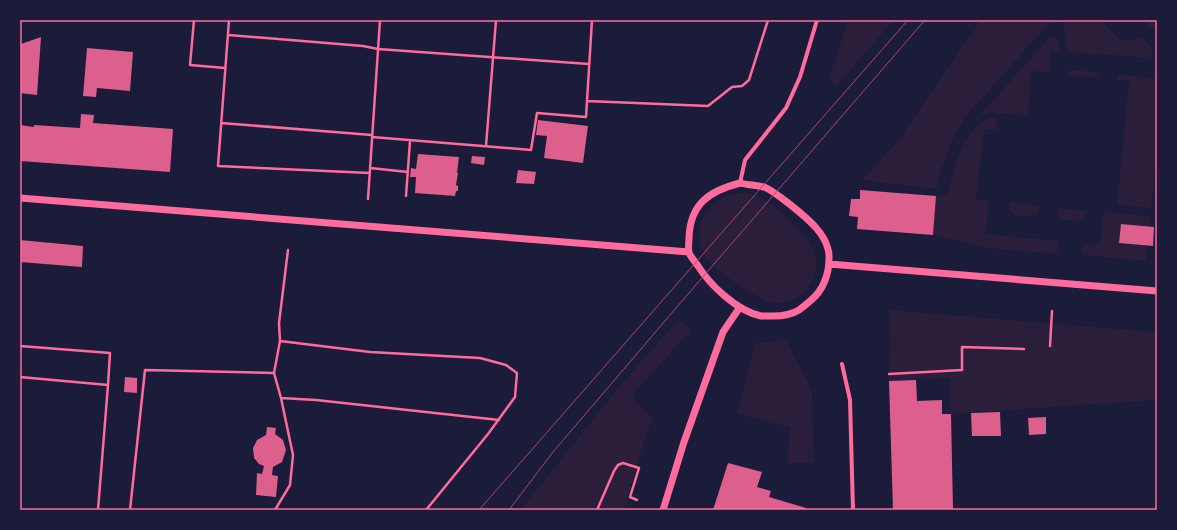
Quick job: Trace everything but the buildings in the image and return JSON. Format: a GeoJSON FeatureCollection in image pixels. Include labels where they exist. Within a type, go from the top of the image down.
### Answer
{"type":"FeatureCollection","features":[{"type":"Feature","properties":{"kind":"street"},"geometry":{"type":"LineString","coordinates":[[740,184],[745,160],[786,108],[800,77],[817,20]]}},
{"type":"Feature","properties":{"kind":"street"},"geometry":{"type":"LineString","coordinates":[[740,184],[764,187],[792,206],[810,221],[822,236],[829,249],[829,264],[826,281],[818,293],[809,302],[796,311],[784,316],[760,316],[740,307],[720,292],[709,280],[689,252],[689,230],[695,211],[703,201],[714,192],[727,186],[740,184]]}},
{"type":"Feature","properties":{"kind":"street"},"geometry":{"type":"LineString","coordinates":[[20,198],[689,252]]}},
{"type":"Feature","properties":{"kind":"street"},"geometry":{"type":"LineString","coordinates":[[829,264],[1157,291]]}},
{"type":"Feature","properties":{"kind":"street"},"geometry":{"type":"LineString","coordinates":[[663,510],[684,442],[723,332],[740,307]]}},
{"type":"Feature","properties":{"kind":"street"},"geometry":{"type":"LineString","coordinates":[[842,364],[850,400],[852,510]]}},
{"type":"Feature","properties":{"kind":"path"},"geometry":{"type":"LineString","coordinates":[[194,20],[190,65],[225,68]]}},
{"type":"Feature","properties":{"kind":"path"},"geometry":{"type":"LineString","coordinates":[[229,20],[218,166],[370,173]]}},
{"type":"Feature","properties":{"kind":"path"},"geometry":{"type":"LineString","coordinates":[[368,199],[380,20]]}},
{"type":"Feature","properties":{"kind":"path"},"geometry":{"type":"LineString","coordinates":[[486,146],[496,20]]}},
{"type":"Feature","properties":{"kind":"path"},"geometry":{"type":"LineString","coordinates":[[221,123],[372,136],[410,141],[531,150],[537,113],[586,117],[592,20]]}},
{"type":"Feature","properties":{"kind":"path"},"geometry":{"type":"LineString","coordinates":[[587,101],[708,106],[732,87],[742,86],[749,80],[768,20]]}},
{"type":"Feature","properties":{"kind":"path"},"geometry":{"type":"LineString","coordinates":[[228,35],[363,46],[378,49],[589,64]]}},
{"type":"Feature","properties":{"kind":"path"},"geometry":{"type":"LineString","coordinates":[[406,196],[410,141]]}},
{"type":"Feature","properties":{"kind":"path"},"geometry":{"type":"LineString","coordinates":[[370,168],[408,172]]}},
{"type":"Feature","properties":{"kind":"path"},"geometry":{"type":"LineString","coordinates":[[275,510],[290,484],[293,455],[274,373],[280,341],[279,323],[288,250]]}},
{"type":"Feature","properties":{"kind":"path"},"geometry":{"type":"LineString","coordinates":[[1050,346],[1052,311]]}},
{"type":"Feature","properties":{"kind":"path"},"geometry":{"type":"LineString","coordinates":[[280,341],[370,352],[480,358],[506,365],[517,373],[515,397],[499,420],[426,510]]}},
{"type":"Feature","properties":{"kind":"path"},"geometry":{"type":"LineString","coordinates":[[20,346],[110,353],[98,510]]}},
{"type":"Feature","properties":{"kind":"path"},"geometry":{"type":"LineString","coordinates":[[889,374],[962,370],[962,347],[1024,349]]}},
{"type":"Feature","properties":{"kind":"path"},"geometry":{"type":"LineString","coordinates":[[130,510],[146,370],[274,373]]}},
{"type":"Feature","properties":{"kind":"path"},"geometry":{"type":"LineString","coordinates":[[20,377],[108,385]]}},
{"type":"Feature","properties":{"kind":"path"},"geometry":{"type":"LineString","coordinates":[[281,398],[316,400],[499,420]]}},
{"type":"Feature","properties":{"kind":"path"},"geometry":{"type":"LineString","coordinates":[[597,510],[614,471],[618,465],[623,463],[638,468],[630,497],[637,500]]}},
{"type":"Feature","properties":{"kind":"shaded area"},"geometry":{"type":"Polygon","coordinates":[[[848,20],[894,20],[837,85],[829,81],[848,20]]]}},
{"type":"Feature","properties":{"kind":"shaded area"},"geometry":{"type":"Polygon","coordinates":[[[981,20],[1052,20],[966,116],[952,141],[940,172],[937,189],[862,180],[898,141],[981,20]]]}},
{"type":"Feature","properties":{"kind":"shaded area"},"geometry":{"type":"Polygon","coordinates":[[[1068,20],[1100,20],[1121,41],[1142,38],[1152,48],[1152,58],[1067,52],[1064,25],[1068,20]]]}},
{"type":"Feature","properties":{"kind":"shaded area"},"geometry":{"type":"Polygon","coordinates":[[[1144,20],[1157,20],[1157,33],[1144,20]]]}},
{"type":"Feature","properties":{"kind":"shaded area"},"geometry":{"type":"Polygon","coordinates":[[[1051,36],[1056,37],[1059,41],[1059,52],[1050,52],[1050,73],[1032,71],[1027,116],[991,112],[979,116],[1051,36]]]}},
{"type":"Feature","properties":{"kind":"shaded area"},"geometry":{"type":"Polygon","coordinates":[[[1069,70],[1097,72],[1097,78],[1069,75],[1069,70]]]}},
{"type":"Feature","properties":{"kind":"shaded area"},"geometry":{"type":"Polygon","coordinates":[[[1117,74],[1157,79],[1157,147],[1151,208],[1117,205],[1129,81],[1117,80],[1117,74]]]}},
{"type":"Feature","properties":{"kind":"shaded area"},"geometry":{"type":"Polygon","coordinates":[[[989,118],[997,119],[996,130],[984,129],[976,199],[989,201],[986,234],[1059,241],[1057,254],[986,248],[933,235],[936,196],[948,194],[953,174],[966,139],[980,123],[989,118]]]}},
{"type":"Feature","properties":{"kind":"shaded area"},"geometry":{"type":"Polygon","coordinates":[[[744,193],[757,196],[769,202],[800,231],[813,247],[816,265],[815,275],[811,284],[797,298],[787,302],[777,303],[760,298],[713,266],[704,255],[700,243],[700,231],[703,219],[709,209],[718,200],[730,195],[744,193]]]}},
{"type":"Feature","properties":{"kind":"shaded area"},"geometry":{"type":"Polygon","coordinates":[[[1010,202],[1039,206],[1038,214],[1032,217],[1014,215],[1009,209],[1010,202]]]}},
{"type":"Feature","properties":{"kind":"shaded area"},"geometry":{"type":"Polygon","coordinates":[[[1057,208],[1085,210],[1084,216],[1079,221],[1061,219],[1057,214],[1057,208]]]}},
{"type":"Feature","properties":{"kind":"shaded area"},"geometry":{"type":"Polygon","coordinates":[[[1103,212],[1150,216],[1149,227],[1121,224],[1119,243],[1147,246],[1146,261],[1081,255],[1081,248],[1085,244],[1095,245],[1100,241],[1103,212]]]}},
{"type":"Feature","properties":{"kind":"shaded area"},"geometry":{"type":"Polygon","coordinates":[[[890,310],[1157,332],[1157,400],[951,414],[949,378],[889,381],[890,310]]]}},
{"type":"Feature","properties":{"kind":"shaded area"},"geometry":{"type":"Polygon","coordinates":[[[679,319],[690,329],[690,331],[631,397],[653,418],[647,432],[624,510],[520,510],[619,387],[679,319]]]}},
{"type":"Feature","properties":{"kind":"shaded area"},"geometry":{"type":"Polygon","coordinates":[[[786,340],[812,390],[814,463],[788,463],[789,427],[737,414],[755,343],[786,340]]]}},
{"type":"Feature","properties":{"kind":"tram line"},"geometry":{"type":"LineString","coordinates":[[479,510],[908,20]]}},
{"type":"Feature","properties":{"kind":"tram line"},"geometry":{"type":"LineString","coordinates":[[509,510],[553,452],[925,20]]}}]}
